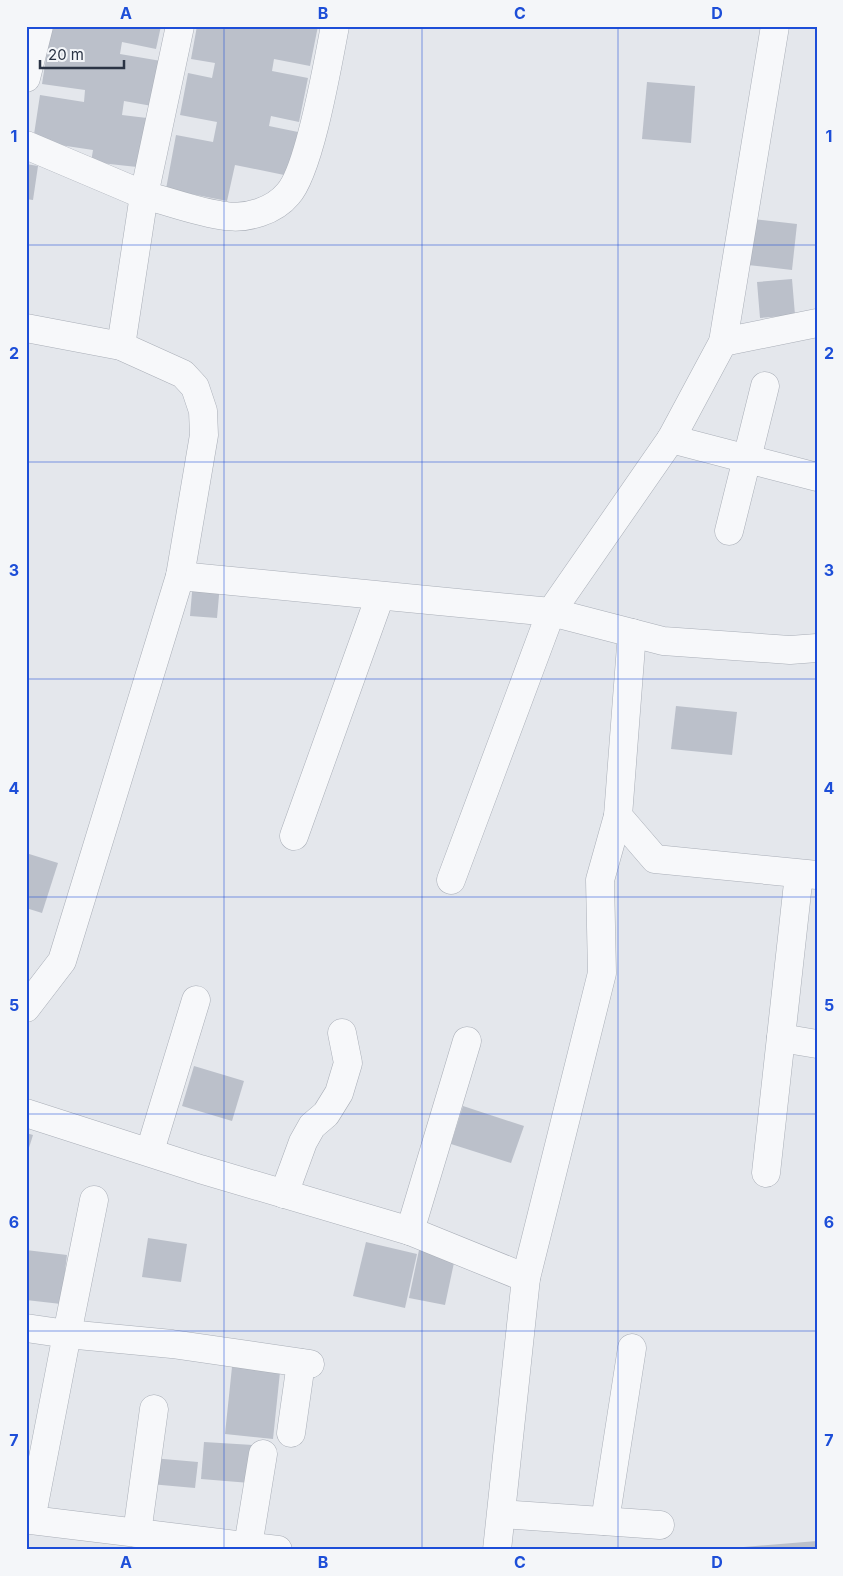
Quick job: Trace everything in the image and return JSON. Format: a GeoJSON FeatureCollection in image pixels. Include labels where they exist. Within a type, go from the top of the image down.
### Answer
{"type":"FeatureCollection","features":[{"type":"Feature","properties":{"kind":"street"},"geometry":{"type":"LineString","coordinates":[[26,78],[39,26]]}},
{"type":"Feature","properties":{"kind":"street"},"geometry":{"type":"LineString","coordinates":[[121,346],[144,195],[180,26]]}},
{"type":"Feature","properties":{"kind":"street"},"geometry":{"type":"LineString","coordinates":[[26,145],[144,195],[226,216],[248,216],[271,208],[285,198],[300,174],[335,26]]}},
{"type":"Feature","properties":{"kind":"street"},"geometry":{"type":"LineString","coordinates":[[450,880],[551,612],[672,439],[723,342],[775,26]]}},
{"type":"Feature","properties":{"kind":"street"},"geometry":{"type":"LineString","coordinates":[[723,342],[817,323]]}},
{"type":"Feature","properties":{"kind":"street"},"geometry":{"type":"LineString","coordinates":[[26,328],[121,346],[183,374],[195,387],[203,411],[204,435],[180,576],[62,961],[31,993]]}},
{"type":"Feature","properties":{"kind":"street"},"geometry":{"type":"LineString","coordinates":[[729,531],[765,386]]}},
{"type":"Feature","properties":{"kind":"street"},"geometry":{"type":"LineString","coordinates":[[672,439],[817,478]]}},
{"type":"Feature","properties":{"kind":"street"},"geometry":{"type":"LineString","coordinates":[[180,576],[551,612],[664,641],[790,650],[817,648]]}},
{"type":"Feature","properties":{"kind":"street"},"geometry":{"type":"LineString","coordinates":[[294,836],[380,596]]}},
{"type":"Feature","properties":{"kind":"street"},"geometry":{"type":"LineString","coordinates":[[497,1550],[526,1278],[602,973],[600,880],[618,816],[632,633]]}},
{"type":"Feature","properties":{"kind":"street"},"geometry":{"type":"LineString","coordinates":[[618,816],[655,859],[808,874],[781,1038],[766,1173]]}},
{"type":"Feature","properties":{"kind":"street"},"geometry":{"type":"LineString","coordinates":[[150,1151],[196,1000]]}},
{"type":"Feature","properties":{"kind":"street"},"geometry":{"type":"LineString","coordinates":[[284,1194],[303,1142],[312,1126],[326,1114],[339,1093],[348,1063],[342,1033]]}},
{"type":"Feature","properties":{"kind":"street"},"geometry":{"type":"LineString","coordinates":[[781,1038],[817,1044]]}},
{"type":"Feature","properties":{"kind":"street"},"geometry":{"type":"LineString","coordinates":[[410,1231],[467,1041]]}},
{"type":"Feature","properties":{"kind":"street"},"geometry":{"type":"LineString","coordinates":[[26,1113],[284,1194],[410,1231],[526,1278]]}},
{"type":"Feature","properties":{"kind":"street"},"geometry":{"type":"LineString","coordinates":[[94,1200],[29,1520],[100,1540],[137,1533],[278,1550]]}},
{"type":"Feature","properties":{"kind":"street"},"geometry":{"type":"LineString","coordinates":[[26,1328],[172,1344],[306,1363],[291,1434]]}},
{"type":"Feature","properties":{"kind":"street"},"geometry":{"type":"LineString","coordinates":[[605,1521],[632,1348]]}},
{"type":"Feature","properties":{"kind":"street"},"geometry":{"type":"LineString","coordinates":[[137,1533],[154,1409]]}},
{"type":"Feature","properties":{"kind":"street"},"geometry":{"type":"LineString","coordinates":[[248,1546],[263,1454]]}},
{"type":"Feature","properties":{"kind":"street"},"geometry":{"type":"LineString","coordinates":[[502,1514],[660,1526]]}},
{"type":"Feature","properties":{"kind":"building"},"geometry":{"type":"Polygon","coordinates":[[[51,26],[161,26],[156,49],[122,42],[120,54],[161,61],[152,106],[124,101],[122,115],[147,118],[137,167],[91,162],[93,150],[33,141],[40,95],[84,102],[85,90],[42,84],[51,26]]]}},
{"type":"Feature","properties":{"kind":"building"},"geometry":{"type":"Polygon","coordinates":[[[197,26],[318,26],[310,66],[274,59],[272,71],[308,78],[299,122],[271,116],[269,126],[298,132],[289,176],[235,165],[227,201],[166,189],[176,135],[213,142],[217,122],[180,115],[188,73],[212,78],[215,63],[191,59],[197,26]]]}},
{"type":"Feature","properties":{"kind":"building"},"geometry":{"type":"Polygon","coordinates":[[[647,82],[695,86],[691,143],[642,139],[647,82]]]}},
{"type":"Feature","properties":{"kind":"building"},"geometry":{"type":"Polygon","coordinates":[[[26,164],[38,166],[33,200],[26,199],[26,164]]]}},
{"type":"Feature","properties":{"kind":"building"},"geometry":{"type":"Polygon","coordinates":[[[753,219],[797,224],[792,270],[748,265],[753,219]]]}},
{"type":"Feature","properties":{"kind":"building"},"geometry":{"type":"Polygon","coordinates":[[[792,279],[795,315],[760,318],[757,282],[792,279]]]}},
{"type":"Feature","properties":{"kind":"building"},"geometry":{"type":"Polygon","coordinates":[[[193,581],[220,584],[217,618],[190,616],[193,581]]]}},
{"type":"Feature","properties":{"kind":"building"},"geometry":{"type":"Polygon","coordinates":[[[676,706],[737,712],[732,755],[671,749],[676,706]]]}},
{"type":"Feature","properties":{"kind":"building"},"geometry":{"type":"Polygon","coordinates":[[[26,853],[58,863],[42,913],[26,908],[26,853]]]}},
{"type":"Feature","properties":{"kind":"building"},"geometry":{"type":"Polygon","coordinates":[[[194,1066],[244,1081],[232,1121],[182,1106],[194,1066]]]}},
{"type":"Feature","properties":{"kind":"building"},"geometry":{"type":"Polygon","coordinates":[[[463,1106],[524,1126],[511,1163],[451,1144],[463,1106]]]}},
{"type":"Feature","properties":{"kind":"building"},"geometry":{"type":"Polygon","coordinates":[[[26,1133],[33,1135],[27,1154],[26,1154],[26,1133]]]}},
{"type":"Feature","properties":{"kind":"building"},"geometry":{"type":"Polygon","coordinates":[[[148,1238],[187,1244],[181,1282],[142,1277],[148,1238]]]}},
{"type":"Feature","properties":{"kind":"building"},"geometry":{"type":"Polygon","coordinates":[[[366,1242],[417,1254],[405,1308],[353,1296],[366,1242]]]}},
{"type":"Feature","properties":{"kind":"building"},"geometry":{"type":"Polygon","coordinates":[[[26,1250],[67,1255],[61,1304],[26,1300],[26,1250]]]}},
{"type":"Feature","properties":{"kind":"building"},"geometry":{"type":"Polygon","coordinates":[[[419,1250],[455,1258],[445,1305],[409,1298],[419,1250]]]}},
{"type":"Feature","properties":{"kind":"building"},"geometry":{"type":"Polygon","coordinates":[[[232,1367],[280,1372],[273,1439],[225,1434],[232,1367]]]}},
{"type":"Feature","properties":{"kind":"building"},"geometry":{"type":"Polygon","coordinates":[[[204,1442],[253,1445],[250,1483],[201,1479],[204,1442]]]}},
{"type":"Feature","properties":{"kind":"building"},"geometry":{"type":"Polygon","coordinates":[[[152,1458],[198,1462],[195,1488],[150,1484],[152,1458]]]}},
{"type":"Feature","properties":{"kind":"building"},"geometry":{"type":"Polygon","coordinates":[[[817,1541],[817,1550],[732,1550],[732,1548],[817,1541]]]}}]}
